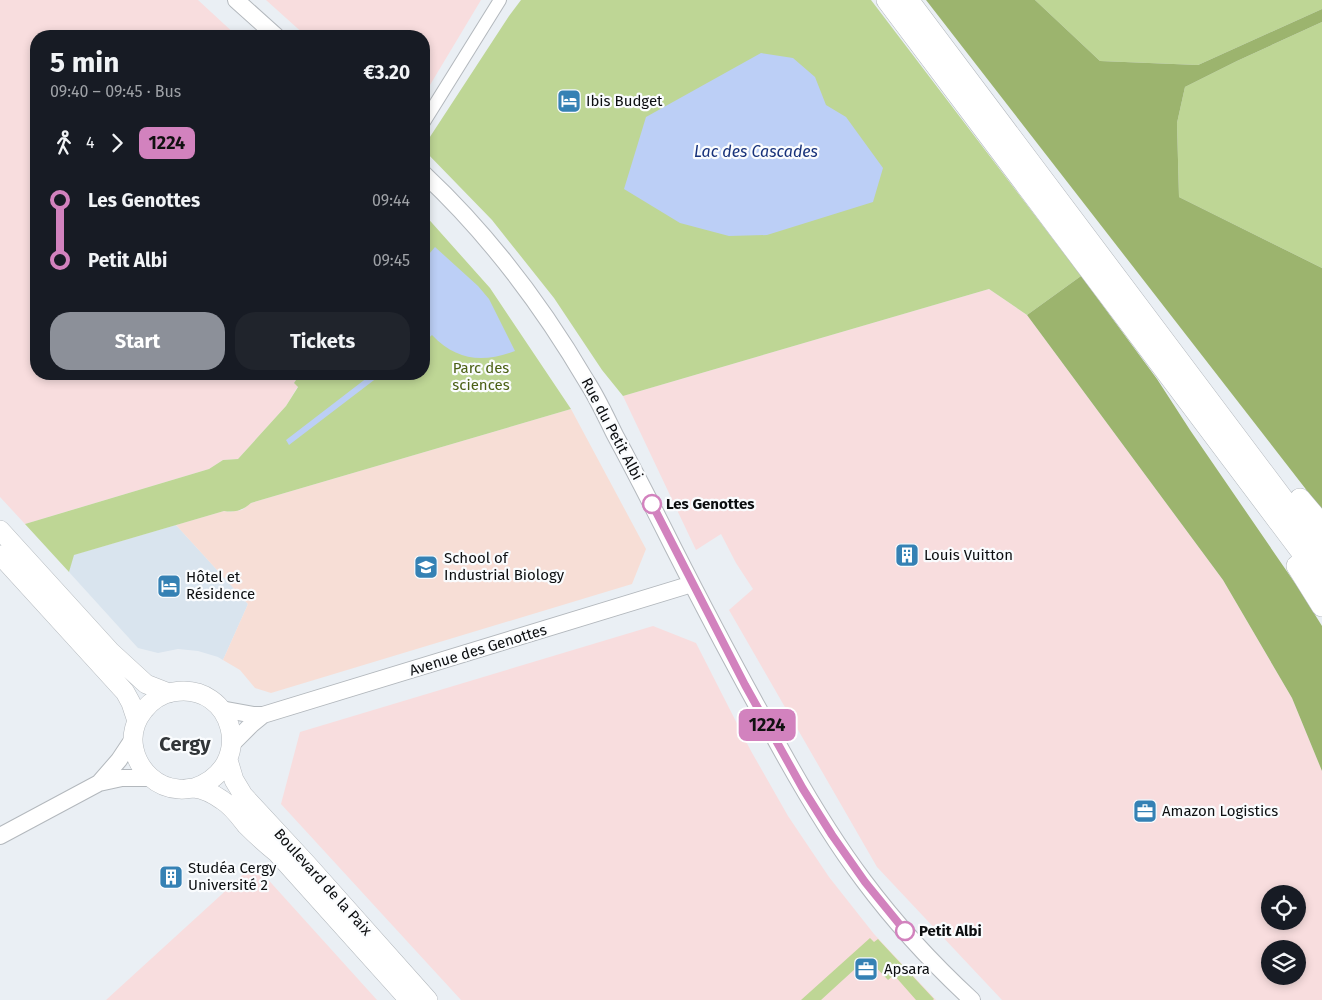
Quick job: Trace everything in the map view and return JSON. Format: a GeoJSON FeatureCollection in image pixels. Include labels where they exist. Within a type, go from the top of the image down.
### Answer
{"type":"FeatureCollection","features":[{"type":"Feature","properties":{"kind":"highway"},"geometry":{"type":"LineString","coordinates":[[887,0],[1221,430],[1322,551]]}},
{"type":"Feature","properties":{"kind":"highway"},"geometry":{"type":"LineString","coordinates":[[908,0],[1221,430],[1322,578]]}},
{"type":"Feature","properties":{"kind":"highway"},"geometry":{"type":"LineString","coordinates":[[1221,430],[1271,468],[1322,525]]}},
{"type":"Feature","properties":{"kind":"highway"},"geometry":{"type":"LineString","coordinates":[[1221,430],[1242,488],[1322,606]]}},
{"type":"Feature","properties":{"kind":"main road"},"geometry":{"type":"LineString","coordinates":[[0,530],[110,651],[146,684],[169,693]]}},
{"type":"Feature","properties":{"kind":"main road"},"geometry":{"type":"LineString","coordinates":[[0,555],[125,692],[131,703],[135,730],[135,751],[139,763],[151,778],[171,788],[194,788],[208,782],[220,773],[230,752],[230,729],[228,722],[220,709],[210,700],[198,694],[183,691],[169,693],[152,701],[144,710],[135,730]]}},
{"type":"Feature","properties":{"kind":"main road","name":"Boulevard de la Paix"},"geometry":{"type":"LineString","coordinates":[[230,752],[234,780],[244,795],[428,1000]]}},
{"type":"Feature","properties":{"kind":"main road","name":"Boulevard de la Paix"},"geometry":{"type":"LineString","coordinates":[[194,788],[219,798],[233,809],[259,839],[277,853],[409,1000]]}},
{"type":"Feature","properties":{"kind":"street"},"geometry":{"type":"LineString","coordinates":[[236,0],[269,30]]}},
{"type":"Feature","properties":{"kind":"street"},"geometry":{"type":"LineString","coordinates":[[430,112],[500,0]]}},
{"type":"Feature","properties":{"kind":"street","name":"Rue du Petit Albi"},"geometry":{"type":"LineString","coordinates":[[430,180],[475,227],[511,271],[570,354],[593,392],[745,685],[816,811],[865,882],[906,932],[929,958],[972,1000]]}},
{"type":"Feature","properties":{"kind":"street","name":"Avenue des Genottes"},"geometry":{"type":"LineString","coordinates":[[230,752],[252,724],[263,716],[692,584]]}},
{"type":"Feature","properties":{"kind":"street","name":"Avenue des Genottes"},"geometry":{"type":"LineString","coordinates":[[220,709],[263,716]]}},
{"type":"Feature","properties":{"kind":"street"},"geometry":{"type":"LineString","coordinates":[[100,783],[119,760],[135,730]]}},
{"type":"Feature","properties":{"kind":"street"},"geometry":{"type":"LineString","coordinates":[[0,836],[100,783],[122,778],[151,778]]}},
{"type":"Feature","properties":{"kind":"shaded area"},"geometry":{"type":"Polygon","coordinates":[[[0,0],[198,0],[230,30],[30,30],[30,380],[296,380],[294,383],[298,386],[286,406],[238,459],[223,460],[209,469],[25,524],[0,497],[0,0]]]}},
{"type":"Feature","properties":{"kind":"shaded area"},"geometry":{"type":"Polygon","coordinates":[[[266,0],[481,0],[430,85],[430,30],[299,30],[266,0]]]}},
{"type":"Feature","properties":{"kind":"shaded area"},"geometry":{"type":"Polygon","coordinates":[[[989,289],[1027,315],[1223,580],[1292,698],[1322,771],[1322,1000],[1002,1000],[877,867],[729,610],[753,589],[736,563],[721,534],[696,550],[623,396],[989,289]]]}},
{"type":"Feature","properties":{"kind":"shaded area","name":"School of Industrial Biology"},"geometry":{"type":"Polygon","coordinates":[[[571,409],[646,549],[632,584],[271,693],[255,688],[240,670],[223,660],[248,604],[176,525],[224,511],[242,510],[251,503],[571,409]]]}},
{"type":"Feature","properties":{"kind":"shaded area"},"geometry":{"type":"Polygon","coordinates":[[[176,525],[248,604],[223,660],[198,651],[178,649],[158,653],[138,648],[69,572],[73,555],[176,525]]]}},
{"type":"Feature","properties":{"kind":"shaded area"},"geometry":{"type":"Polygon","coordinates":[[[653,626],[696,643],[751,751],[788,816],[829,877],[874,934],[936,1000],[461,1000],[281,804],[300,732],[653,626]]]}},
{"type":"Feature","properties":{"kind":"shaded area"},"geometry":{"type":"Polygon","coordinates":[[[254,864],[377,1000],[106,1000],[221,895],[254,864]]]}},
{"type":"Feature","properties":{"kind":"green space"},"geometry":{"type":"Polygon","coordinates":[[[521,0],[871,0],[1081,276],[1027,315],[989,289],[623,396],[602,370],[554,298],[492,220],[430,156],[430,137],[521,0]]]}},
{"type":"Feature","properties":{"kind":"green space"},"geometry":{"type":"Polygon","coordinates":[[[926,0],[1035,0],[1100,61],[1198,65],[1322,9],[1322,22],[1185,87],[1177,123],[1179,197],[1322,268],[1322,510],[926,0]]]}},
{"type":"Feature","properties":{"kind":"green space"},"geometry":{"type":"Polygon","coordinates":[[[1035,0],[1322,0],[1322,9],[1198,65],[1100,61],[1035,0]]]}},
{"type":"Feature","properties":{"kind":"green space"},"geometry":{"type":"Polygon","coordinates":[[[1322,22],[1322,268],[1179,197],[1177,123],[1185,87],[1322,22]]]}},
{"type":"Feature","properties":{"kind":"green space","name":"Parc des sciences"},"geometry":{"type":"Polygon","coordinates":[[[430,221],[490,288],[571,409],[251,503],[239,510],[232,512],[224,511],[74,555],[69,572],[25,524],[209,469],[223,460],[238,459],[286,406],[298,387],[294,383],[296,380],[430,380],[430,221]]]}},
{"type":"Feature","properties":{"kind":"green space"},"geometry":{"type":"Polygon","coordinates":[[[1081,276],[1157,379],[1322,626],[1322,771],[1292,698],[1223,580],[1027,315],[1081,276]]]}},
{"type":"Feature","properties":{"kind":"green space"},"geometry":{"type":"Polygon","coordinates":[[[870,938],[874,942],[878,939],[934,999],[916,1000],[894,975],[888,980],[867,958],[821,1000],[801,1000],[870,938]]]}},
{"type":"Feature","properties":{"kind":"water","name":"Lac des Cascades"},"geometry":{"type":"Polygon","coordinates":[[[761,53],[793,58],[815,77],[826,105],[846,117],[883,168],[873,202],[767,235],[729,236],[680,223],[624,189],[646,117],[761,53]]]}},
{"type":"Feature","properties":{"kind":"water"},"geometry":{"type":"Polygon","coordinates":[[[435,247],[478,286],[489,299],[515,351],[492,357],[471,357],[461,355],[441,344],[432,335],[430,337],[430,253],[435,247]]]}},
{"type":"Feature","properties":{"kind":"water"},"geometry":{"type":"Polygon","coordinates":[[[364,380],[374,380],[289,445],[286,440],[364,380]]]}},
{"type":"Feature","properties":{"kind":"bus line","name":"1224"},"geometry":{"type":"LineString","coordinates":[[652,504],[745,685],[816,811],[865,882],[905,931]]}},
{"type":"Feature","properties":{"kind":"place","name":"Ibis Budget"},"geometry":{"type":"Point","coordinates":[569,101]}},
{"type":"Feature","properties":{"kind":"place","name":"Les Genottes"},"geometry":{"type":"Point","coordinates":[652,504]}},
{"type":"Feature","properties":{"kind":"place","name":"Louis Vuitton"},"geometry":{"type":"Point","coordinates":[907,555]}},
{"type":"Feature","properties":{"kind":"place","name":"School of Industrial Biology"},"geometry":{"type":"Point","coordinates":[426,567]}},
{"type":"Feature","properties":{"kind":"place","name":"Hôtel et Résidence"},"geometry":{"type":"Point","coordinates":[169,586]}},
{"type":"Feature","properties":{"kind":"place","name":"Amazon Logistics"},"geometry":{"type":"Point","coordinates":[1145,811]}},
{"type":"Feature","properties":{"kind":"place","name":"Studéa Cergy Université 2"},"geometry":{"type":"Point","coordinates":[171,877]}},
{"type":"Feature","properties":{"kind":"place","name":"Petit Albi"},"geometry":{"type":"Point","coordinates":[905,931]}},
{"type":"Feature","properties":{"kind":"place","name":"Apsara"},"geometry":{"type":"Point","coordinates":[866,969]}},
{"type":"Feature","properties":{"kind":"district","name":"Cergy"},"geometry":{"type":"Point","coordinates":[185,744]}}]}
